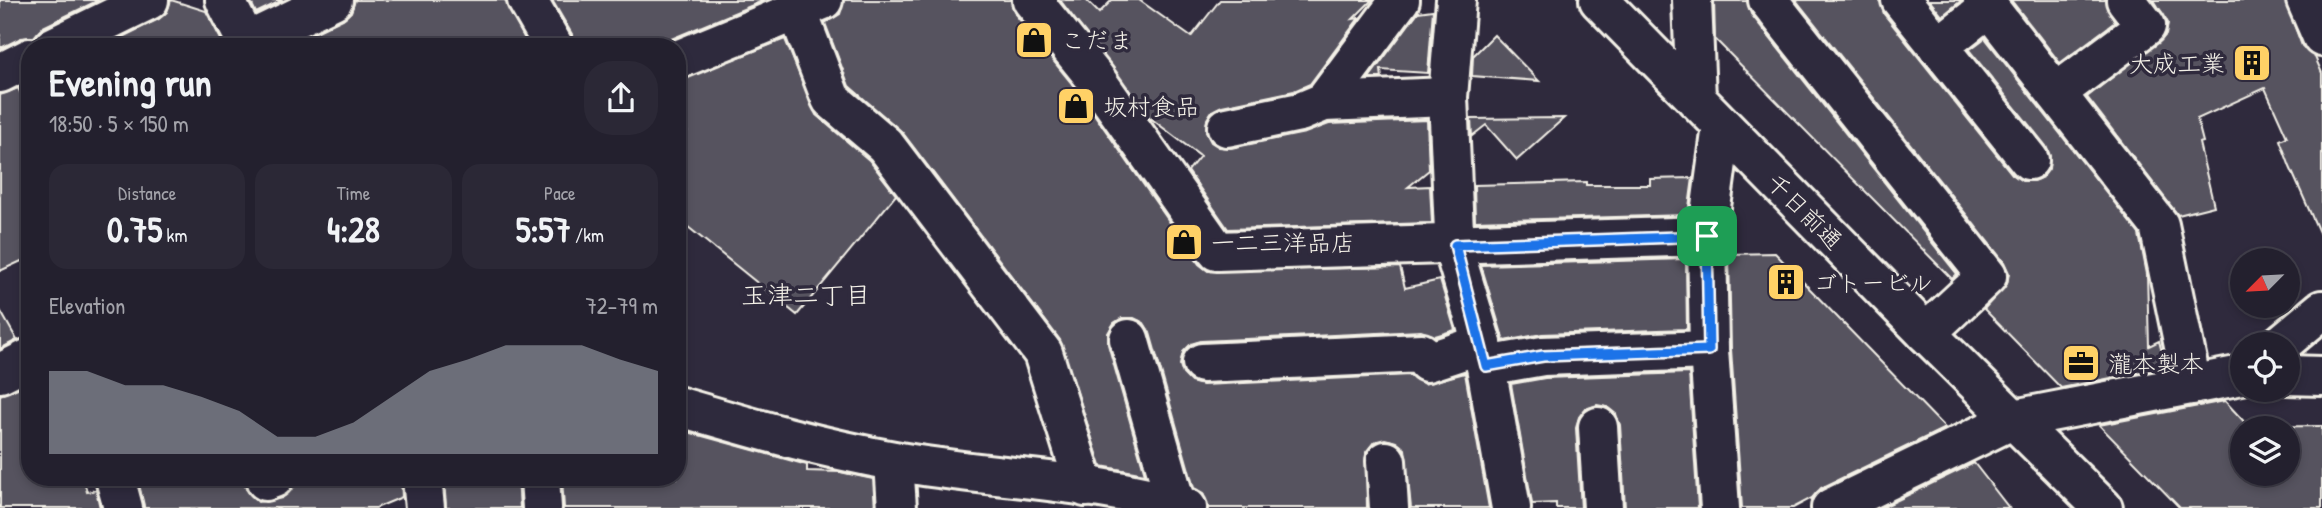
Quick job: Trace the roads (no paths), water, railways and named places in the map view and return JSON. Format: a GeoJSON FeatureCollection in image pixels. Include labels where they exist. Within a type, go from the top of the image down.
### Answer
{"type":"FeatureCollection","features":[{"type":"Feature","properties":{"kind":"street"},"geometry":{"type":"LineString","coordinates":[[97,38],[117,34],[149,0]]}},
{"type":"Feature","properties":{"kind":"street"},"geometry":{"type":"LineString","coordinates":[[225,0],[244,38]]}},
{"type":"Feature","properties":{"kind":"street"},"geometry":{"type":"LineString","coordinates":[[259,38],[333,0]]}},
{"type":"Feature","properties":{"kind":"street"},"geometry":{"type":"LineString","coordinates":[[527,0],[549,38]]}},
{"type":"Feature","properties":{"kind":"street"},"geometry":{"type":"LineString","coordinates":[[1032,0],[1095,78],[1217,251],[1707,236]]}},
{"type":"Feature","properties":{"kind":"street"},"geometry":{"type":"LineString","coordinates":[[1324,102],[1400,0]]}},
{"type":"Feature","properties":{"kind":"street"},"geometry":{"type":"LineString","coordinates":[[1416,0],[1456,2],[1448,97],[1455,245],[1484,355],[1511,508]]}},
{"type":"Feature","properties":{"kind":"street","name":"千日前通"},"geometry":{"type":"LineString","coordinates":[[1599,0],[1926,333],[2103,508]]}},
{"type":"Feature","properties":{"kind":"street"},"geometry":{"type":"LineString","coordinates":[[1692,0],[1709,112],[1709,350],[1720,508]]}},
{"type":"Feature","properties":{"kind":"street"},"geometry":{"type":"LineString","coordinates":[[1768,0],[1987,276],[1926,333]]}},
{"type":"Feature","properties":{"kind":"street"},"geometry":{"type":"LineString","coordinates":[[1901,0],[2029,160]]}},
{"type":"Feature","properties":{"kind":"street"},"geometry":{"type":"LineString","coordinates":[[2056,93],[2146,26],[2126,0]]}},
{"type":"Feature","properties":{"kind":"street"},"geometry":{"type":"LineString","coordinates":[[2306,0],[2322,37]]}},
{"type":"Feature","properties":{"kind":"street"},"geometry":{"type":"LineString","coordinates":[[1938,47],[1986,4],[2160,225],[2192,385]]}},
{"type":"Feature","properties":{"kind":"street"},"geometry":{"type":"LineString","coordinates":[[686,56],[810,5],[831,99],[885,145],[1043,353],[1096,495]]}},
{"type":"Feature","properties":{"kind":"street"},"geometry":{"type":"LineString","coordinates":[[1227,127],[1300,112],[1324,102],[1448,97]]}},
{"type":"Feature","properties":{"kind":"street"},"geometry":{"type":"LineString","coordinates":[[2296,332],[2322,310]]}},
{"type":"Feature","properties":{"kind":"street"},"geometry":{"type":"LineString","coordinates":[[686,409],[781,436],[894,461],[1096,495],[1182,506],[1129,339]]}},
{"type":"Feature","properties":{"kind":"street"},"geometry":{"type":"LineString","coordinates":[[1202,363],[1422,354],[1427,362],[1484,355],[1543,356],[1709,350]]}},
{"type":"Feature","properties":{"kind":"street"},"geometry":{"type":"LineString","coordinates":[[0,373],[21,362]]}},
{"type":"Feature","properties":{"kind":"street"},"geometry":{"type":"LineString","coordinates":[[2300,375],[2322,376]]}},
{"type":"Feature","properties":{"kind":"street"},"geometry":{"type":"LineString","coordinates":[[1831,508],[2014,419],[2230,377]]}},
{"type":"Feature","properties":{"kind":"street"},"geometry":{"type":"LineString","coordinates":[[1598,427],[1603,508]]}},
{"type":"Feature","properties":{"kind":"street"},"geometry":{"type":"LineString","coordinates":[[894,461],[897,508]]}},
{"type":"Feature","properties":{"kind":"street"},"geometry":{"type":"LineString","coordinates":[[1386,461],[1389,508]]}},
{"type":"Feature","properties":{"kind":"street"},"geometry":{"type":"LineString","coordinates":[[117,486],[122,508]]}},
{"type":"Feature","properties":{"kind":"street"},"geometry":{"type":"LineString","coordinates":[[541,486],[542,508]]}},
{"type":"Feature","properties":{"kind":"place","name":"こだま"},"geometry":{"type":"Point","coordinates":[1034,40]}},
{"type":"Feature","properties":{"kind":"place","name":"大成工業"},"geometry":{"type":"Point","coordinates":[2252,63]}},
{"type":"Feature","properties":{"kind":"place","name":"坂村食品"},"geometry":{"type":"Point","coordinates":[1076,106]}},
{"type":"Feature","properties":{"kind":"place","name":"一二三洋品店"},"geometry":{"type":"Point","coordinates":[1184,242]}},
{"type":"Feature","properties":{"kind":"place","name":"ゴトービル"},"geometry":{"type":"Point","coordinates":[1786,282]}},
{"type":"Feature","properties":{"kind":"place","name":"瀧本製本"},"geometry":{"type":"Point","coordinates":[2081,363]}},
{"type":"Feature","properties":{"kind":"district","name":"玉津二丁目"},"geometry":{"type":"Point","coordinates":[806,294]}}]}
